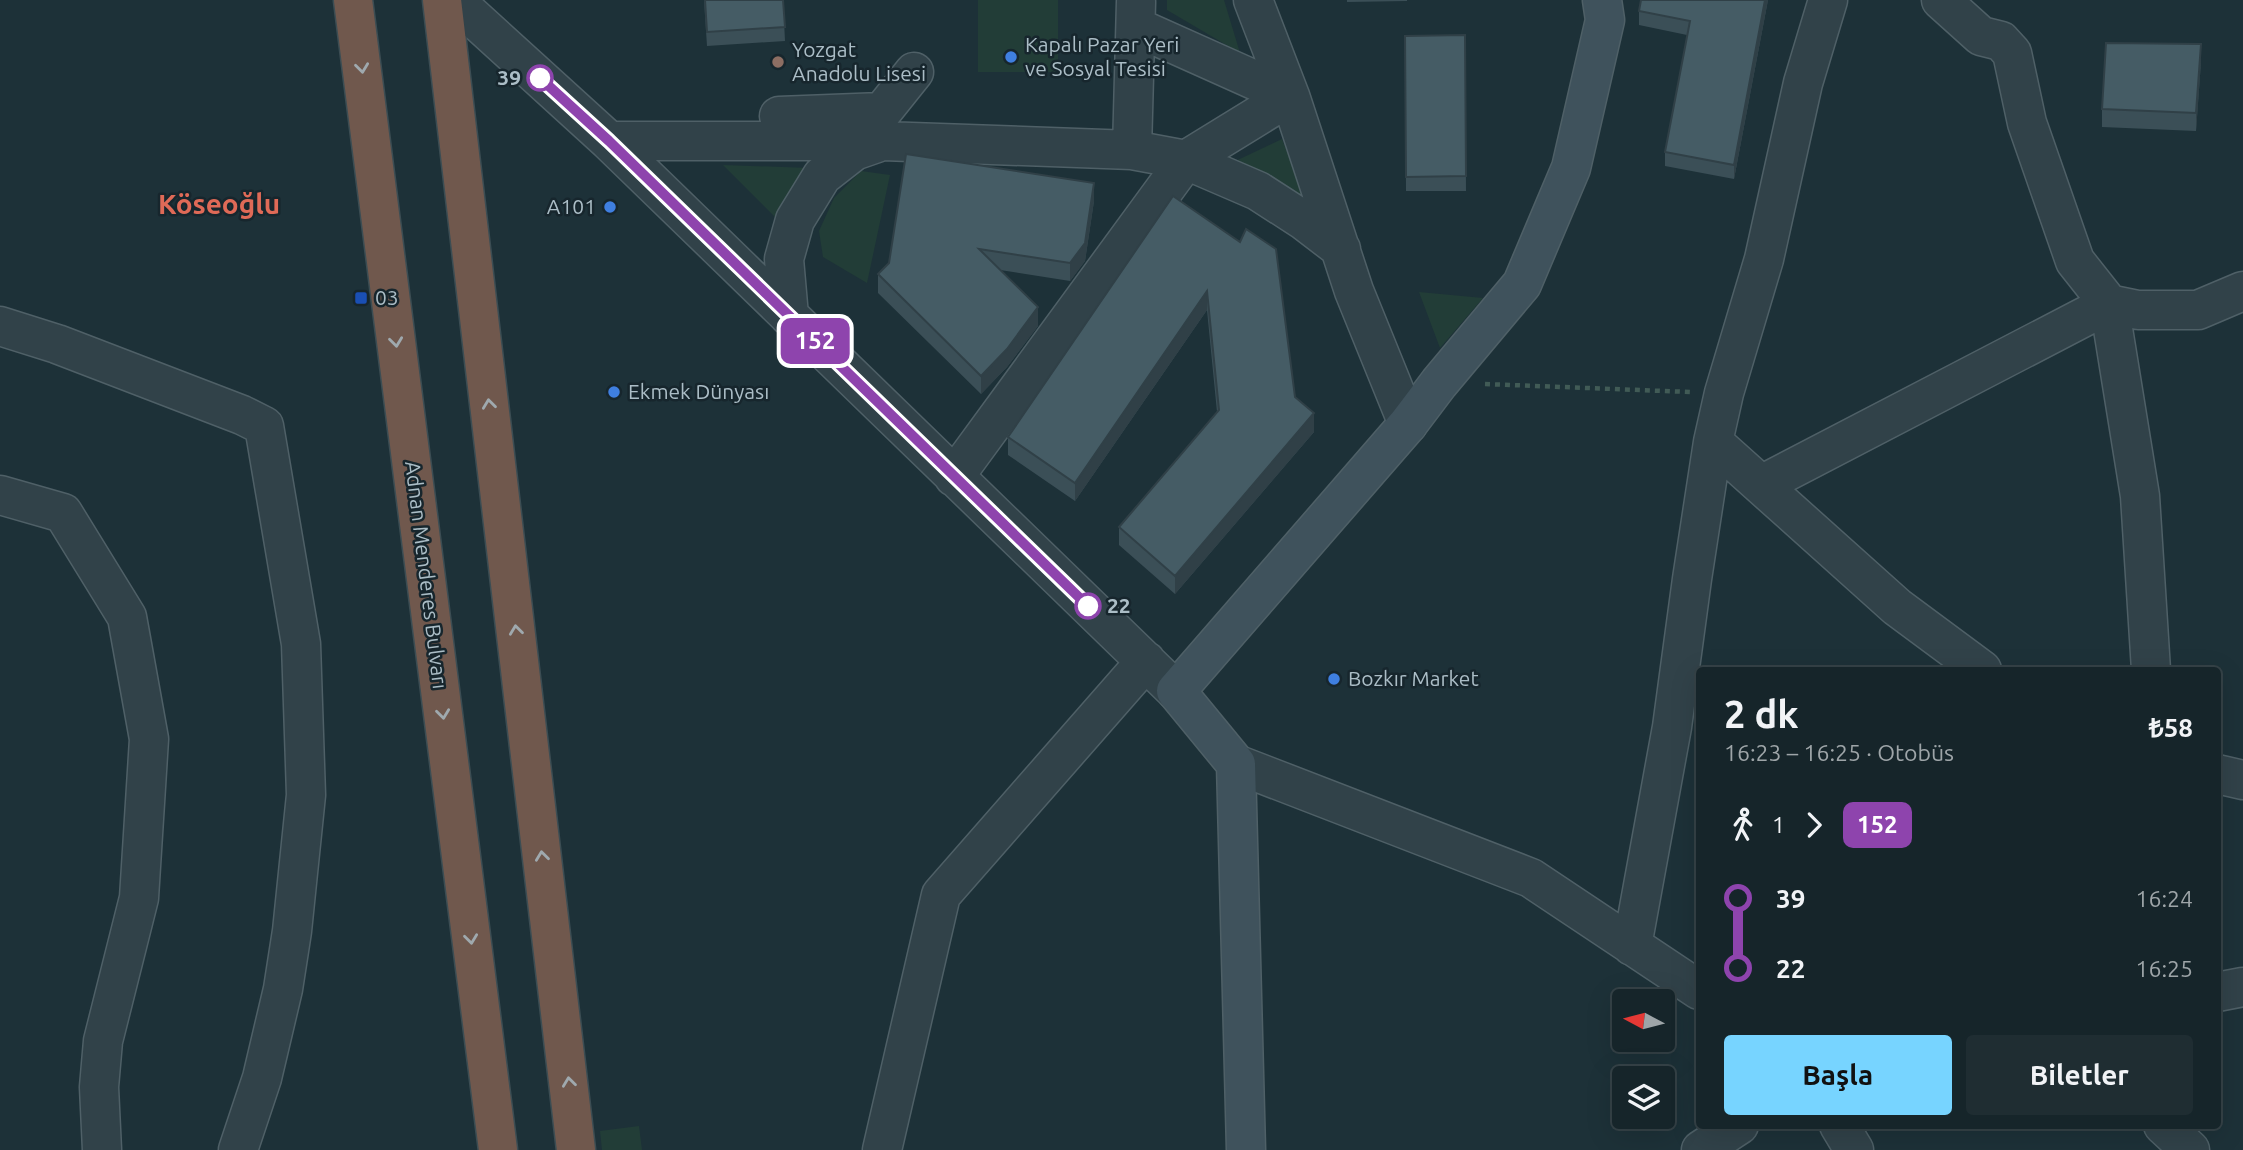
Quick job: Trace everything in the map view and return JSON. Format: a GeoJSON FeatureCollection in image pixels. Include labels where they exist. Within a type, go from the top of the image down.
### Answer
{"type":"FeatureCollection","features":[{"type":"Feature","properties":{"kind":"highway","name":"Adnan Menderes Bulvarı"},"geometry":{"type":"LineString","coordinates":[[354,0],[498,1150]]}},
{"type":"Feature","properties":{"kind":"highway"},"geometry":{"type":"LineString","coordinates":[[442,0],[576,1150]]}},
{"type":"Feature","properties":{"kind":"street"},"geometry":{"type":"LineString","coordinates":[[454,0],[609,141],[1146,661],[1176,691],[1236,764],[1531,878],[1696,988]]}},
{"type":"Feature","properties":{"kind":"street"},"geometry":{"type":"LineString","coordinates":[[1253,0],[1290,96],[1354,291],[1408,424]]}},
{"type":"Feature","properties":{"kind":"street"},"geometry":{"type":"LineString","coordinates":[[1176,691],[1408,424],[1522,284],[1571,169],[1605,20],[1602,0]]}},
{"type":"Feature","properties":{"kind":"street"},"geometry":{"type":"LineString","coordinates":[[1632,946],[1672,727],[1713,442],[1724,393],[1764,260],[1803,83],[1828,0]]}},
{"type":"Feature","properties":{"kind":"street"},"geometry":{"type":"LineString","coordinates":[[1941,0],[1981,36],[2001,41],[2012,53],[2027,123],[2075,261],[2109,304],[2140,496],[2151,667]]}},
{"type":"Feature","properties":{"kind":"street"},"geometry":{"type":"LineString","coordinates":[[1132,150],[1136,13],[1290,96]]}},
{"type":"Feature","properties":{"kind":"street"},"geometry":{"type":"LineString","coordinates":[[689,141],[732,117],[882,112],[914,72]]}},
{"type":"Feature","properties":{"kind":"street"},"geometry":{"type":"LineString","coordinates":[[954,477],[1186,160],[1290,96]]}},
{"type":"Feature","properties":{"kind":"street"},"geometry":{"type":"LineString","coordinates":[[609,141],[883,141],[1132,150],[1186,160],[1258,191],[1341,249]]}},
{"type":"Feature","properties":{"kind":"street"},"geometry":{"type":"LineString","coordinates":[[789,316],[784,260],[795,220],[822,176],[854,151],[883,141]]}},
{"type":"Feature","properties":{"kind":"street"},"geometry":{"type":"LineString","coordinates":[[1761,485],[2109,304],[2138,310],[2198,310],[2243,291]]}},
{"type":"Feature","properties":{"kind":"street"},"geometry":{"type":"LineString","coordinates":[[0,326],[57,344],[264,426],[301,645],[306,795],[292,932],[283,989],[262,1078],[238,1150]]}},
{"type":"Feature","properties":{"kind":"street"},"geometry":{"type":"LineString","coordinates":[[1713,442],[1897,607],[1978,667]]}},
{"type":"Feature","properties":{"kind":"street"},"geometry":{"type":"LineString","coordinates":[[0,495],[64,513],[127,617],[149,739],[139,898],[103,1041],[99,1087],[102,1150]]}},
{"type":"Feature","properties":{"kind":"street"},"geometry":{"type":"LineString","coordinates":[[882,1150],[941,895],[1146,661]]}},
{"type":"Feature","properties":{"kind":"street"},"geometry":{"type":"LineString","coordinates":[[1236,764],[1245,1150]]}},
{"type":"Feature","properties":{"kind":"street"},"geometry":{"type":"LineString","coordinates":[[2221,991],[2243,987]]}},
{"type":"Feature","properties":{"kind":"street"},"geometry":{"type":"LineString","coordinates":[[1701,1150],[1732,1129]]}},
{"type":"Feature","properties":{"kind":"street"},"geometry":{"type":"LineString","coordinates":[[1841,1129],[1854,1150]]}},
{"type":"Feature","properties":{"kind":"street"},"geometry":{"type":"LineString","coordinates":[[2167,1129],[2190,1150]]}},
{"type":"Feature","properties":{"kind":"path"},"geometry":{"type":"LineString","coordinates":[[1439,383],[1724,393]]}},
{"type":"Feature","properties":{"kind":"green space"},"geometry":{"type":"Polygon","coordinates":[[[978,0],[1058,0],[1058,72],[978,72],[978,0]]]}},
{"type":"Feature","properties":{"kind":"green space"},"geometry":{"type":"Polygon","coordinates":[[[1167,0],[1224,0],[1240,53],[1167,10],[1167,0]]]}},
{"type":"Feature","properties":{"kind":"green space"},"geometry":{"type":"Polygon","coordinates":[[[1282,139],[1307,203],[1225,166],[1282,139]]]}},
{"type":"Feature","properties":{"kind":"green space"},"geometry":{"type":"Polygon","coordinates":[[[723,165],[810,168],[778,220],[723,165]]]}},
{"type":"Feature","properties":{"kind":"green space"},"geometry":{"type":"Polygon","coordinates":[[[861,171],[890,175],[867,283],[823,257],[819,231],[834,198],[861,171]]]}},
{"type":"Feature","properties":{"kind":"green space"},"geometry":{"type":"Polygon","coordinates":[[[1419,292],[1483,298],[1440,348],[1419,292]]]}},
{"type":"Feature","properties":{"kind":"green space"},"geometry":{"type":"Polygon","coordinates":[[[639,1126],[642,1150],[602,1150],[600,1131],[639,1126]]]}},
{"type":"Feature","properties":{"kind":"building"},"geometry":{"type":"Polygon","coordinates":[[[705,0],[783,0],[785,27],[707,32],[705,0]]]}},
{"type":"Feature","properties":{"kind":"building"},"geometry":{"type":"Polygon","coordinates":[[[1641,0],[1765,0],[1734,165],[1665,152],[1690,21],[1639,11],[1641,0]]]}},
{"type":"Feature","properties":{"kind":"building"},"geometry":{"type":"Polygon","coordinates":[[[1465,35],[1466,176],[1406,177],[1405,36],[1465,35]]]}},
{"type":"Feature","properties":{"kind":"building"},"geometry":{"type":"Polygon","coordinates":[[[2106,43],[2201,44],[2196,113],[2102,109],[2106,43]]]}},
{"type":"Feature","properties":{"kind":"building"},"geometry":{"type":"Polygon","coordinates":[[[906,154],[1094,183],[1085,243],[1070,263],[979,249],[1038,307],[1007,349],[981,376],[878,274],[889,263],[906,154]]]}},
{"type":"Feature","properties":{"kind":"building"},"geometry":{"type":"Polygon","coordinates":[[[1173,196],[1240,242],[1246,229],[1276,249],[1295,397],[1314,413],[1175,576],[1119,527],[1219,410],[1207,291],[1075,483],[1008,437],[1173,196]]]}},
{"type":"Feature","properties":{"kind":"bus line","name":"152"},"geometry":{"type":"LineString","coordinates":[[540,78],[609,141],[1088,606]]}},
{"type":"Feature","properties":{"kind":"place","name":"Kapalı Pazar Yeri ve Sosyal Tesisi"},"geometry":{"type":"Point","coordinates":[1011,57]}},
{"type":"Feature","properties":{"kind":"place","name":"Yozgat Anadolu Lisesi"},"geometry":{"type":"Point","coordinates":[778,62]}},
{"type":"Feature","properties":{"kind":"place","name":"39"},"geometry":{"type":"Point","coordinates":[540,78]}},
{"type":"Feature","properties":{"kind":"place","name":"A101"},"geometry":{"type":"Point","coordinates":[610,207]}},
{"type":"Feature","properties":{"kind":"place","name":"03"},"geometry":{"type":"Point","coordinates":[361,298]}},
{"type":"Feature","properties":{"kind":"place","name":"Ekmek Dünyası"},"geometry":{"type":"Point","coordinates":[614,392]}},
{"type":"Feature","properties":{"kind":"place","name":"22"},"geometry":{"type":"Point","coordinates":[1088,606]}},
{"type":"Feature","properties":{"kind":"place","name":"Bozkır Market"},"geometry":{"type":"Point","coordinates":[1334,679]}},
{"type":"Feature","properties":{"kind":"district","name":"Köseoğlu"},"geometry":{"type":"Point","coordinates":[219,204]}}]}
